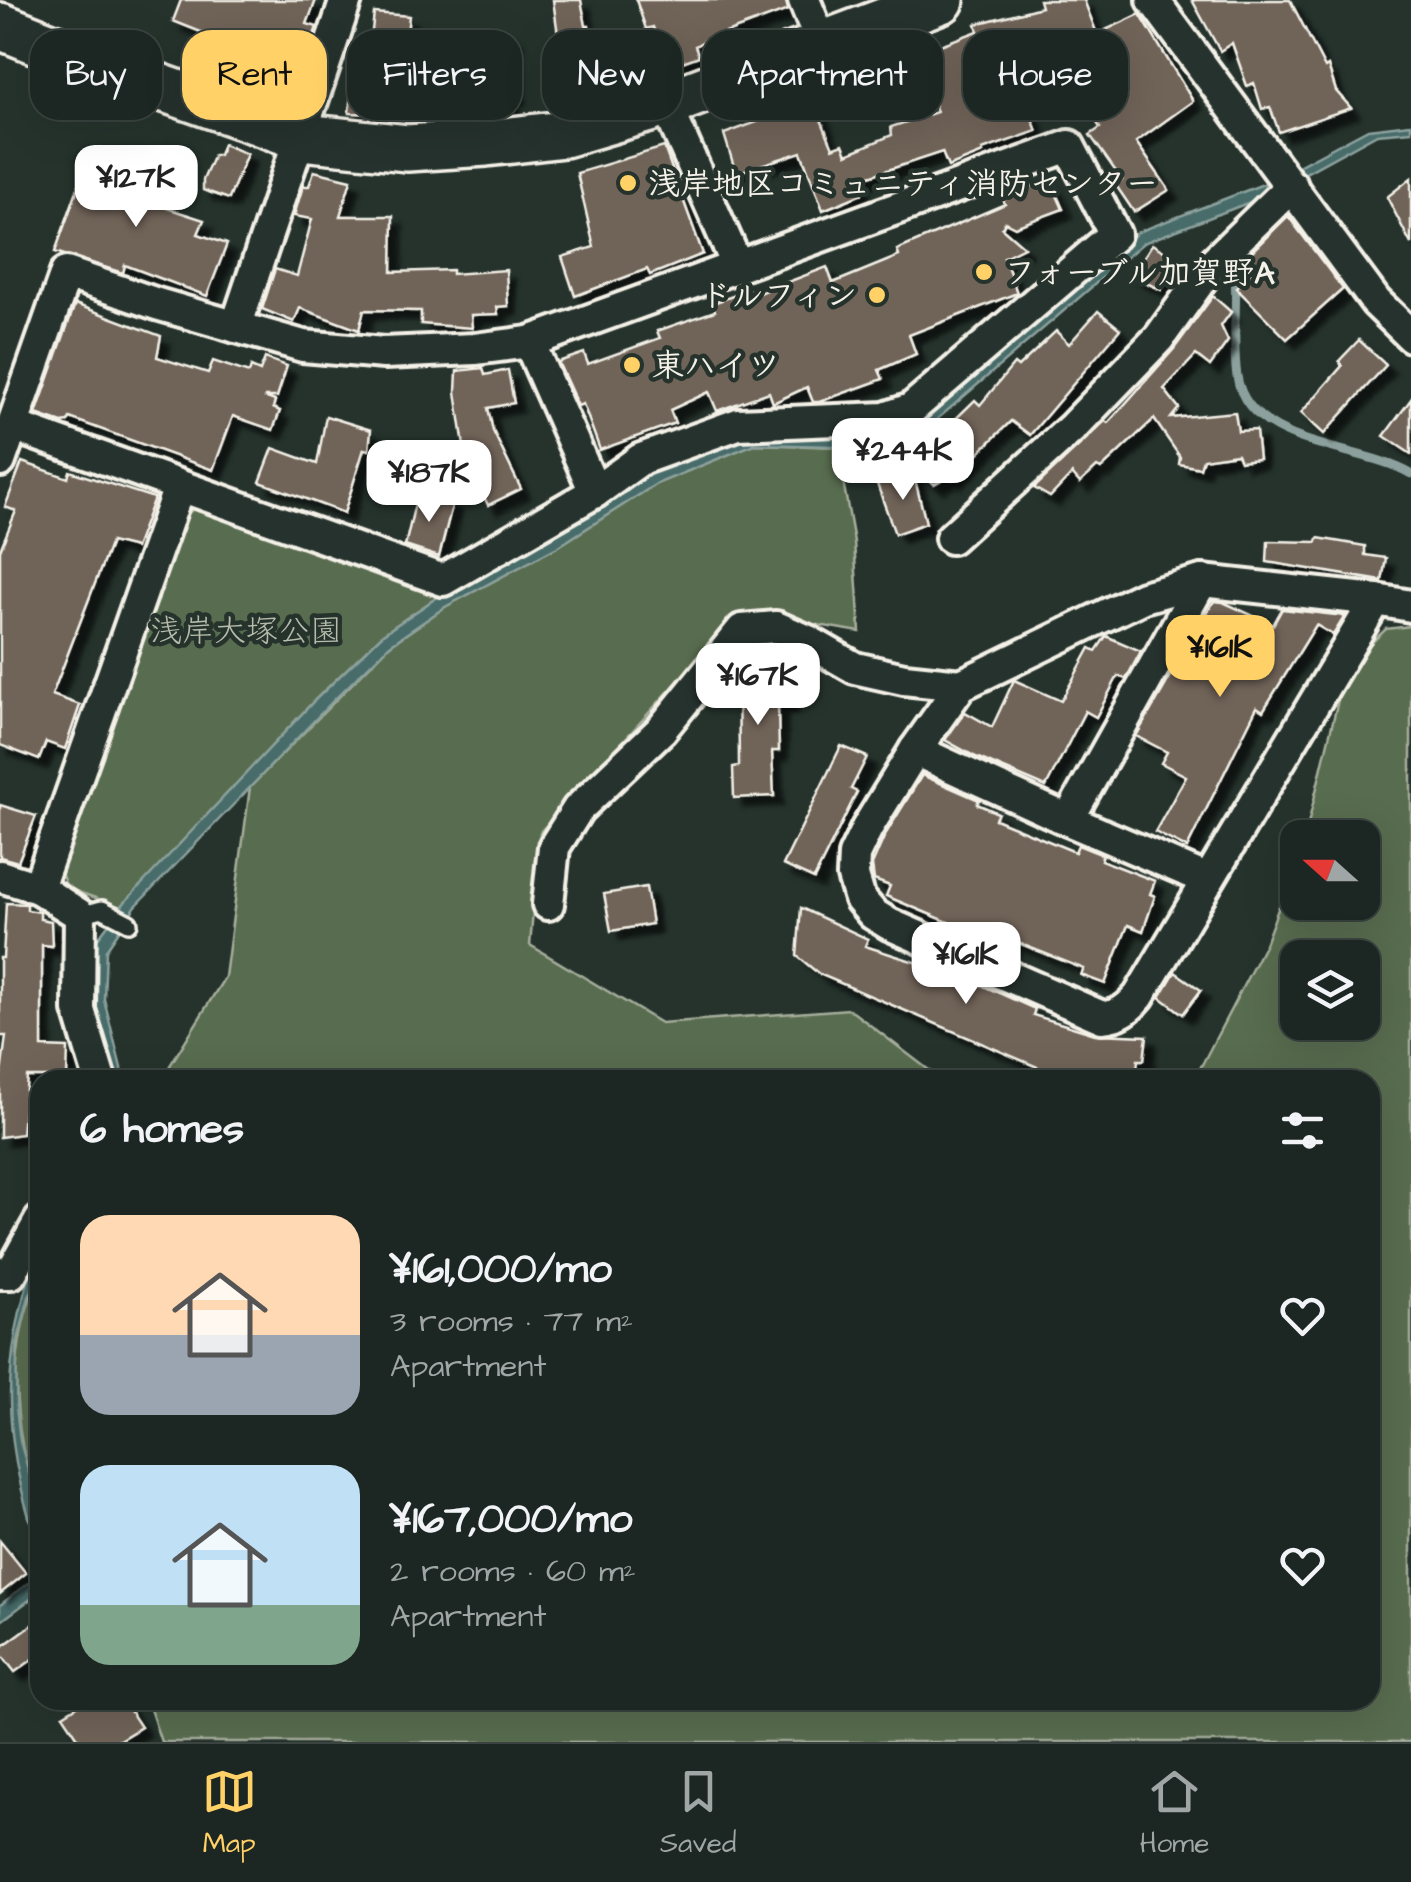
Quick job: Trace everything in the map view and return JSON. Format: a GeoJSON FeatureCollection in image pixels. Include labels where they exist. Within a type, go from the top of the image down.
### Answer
{"type":"FeatureCollection","features":[{"type":"Feature","properties":{"kind":"street"},"geometry":{"type":"LineString","coordinates":[[236,327],[346,0]]}},
{"type":"Feature","properties":{"kind":"street"},"geometry":{"type":"LineString","coordinates":[[804,0],[816,30]]}},
{"type":"Feature","properties":{"kind":"street"},"geometry":{"type":"LineString","coordinates":[[860,30],[941,0]]}},
{"type":"Feature","properties":{"kind":"street"},"geometry":{"type":"LineString","coordinates":[[1154,0],[1376,302],[1411,336]]}},
{"type":"Feature","properties":{"kind":"street"},"geometry":{"type":"LineString","coordinates":[[0,26],[108,69],[302,137],[407,148],[564,134],[612,120]]}},
{"type":"Feature","properties":{"kind":"street"},"geometry":{"type":"LineString","coordinates":[[673,120],[738,265]]}},
{"type":"Feature","properties":{"kind":"street"},"geometry":{"type":"LineString","coordinates":[[0,461],[66,273],[303,346],[384,353],[529,342],[1068,146],[1115,234],[911,409],[885,418],[738,424],[642,460],[595,492],[442,580],[13,426]]}},
{"type":"Feature","properties":{"kind":"street"},"geometry":{"type":"LineString","coordinates":[[951,538],[1085,414],[1160,338],[1214,263],[1292,186]]}},
{"type":"Feature","properties":{"kind":"street"},"geometry":{"type":"LineString","coordinates":[[529,342],[595,492]]}},
{"type":"Feature","properties":{"kind":"street"},"geometry":{"type":"LineString","coordinates":[[38,888],[179,488]]}},
{"type":"Feature","properties":{"kind":"street"},"geometry":{"type":"LineString","coordinates":[[1068,820],[1202,581]]}},
{"type":"Feature","properties":{"kind":"street"},"geometry":{"type":"LineString","coordinates":[[1376,600],[1128,1009],[1102,1017],[889,924],[860,899],[853,876],[854,855],[915,750],[961,686],[1143,597],[1202,581],[1376,600],[1411,606]]}},
{"type":"Feature","properties":{"kind":"street"},"geometry":{"type":"LineString","coordinates":[[548,904],[554,847],[578,810],[662,730],[742,630],[776,628],[855,668],[961,686]]}},
{"type":"Feature","properties":{"kind":"street"},"geometry":{"type":"LineString","coordinates":[[915,750],[1206,879]]}},
{"type":"Feature","properties":{"kind":"street"},"geometry":{"type":"LineString","coordinates":[[0,876],[38,888],[80,916],[79,1010],[97,1070]]}},
{"type":"Feature","properties":{"kind":"street"},"geometry":{"type":"LineString","coordinates":[[0,1273],[11,1273],[30,1239]]}},
{"type":"Feature","properties":{"kind":"lane"},"geometry":{"type":"LineString","coordinates":[[80,916],[102,909],[129,923]]}},
{"type":"Feature","properties":{"kind":"green space"},"geometry":{"type":"Polygon","coordinates":[[[754,444],[837,447],[854,542],[860,632],[741,612],[540,832],[530,945],[661,1023],[849,1009],[929,1070],[167,1070],[225,977],[250,787],[390,645],[445,607],[559,546],[656,484],[754,444]]]}},
{"type":"Feature","properties":{"kind":"green space","name":"浅岸大塚公園"},"geometry":{"type":"Polygon","coordinates":[[[195,508],[439,596],[383,634],[314,701],[121,907],[67,888],[59,868],[182,518],[195,508]]]}},
{"type":"Feature","properties":{"kind":"green space"},"geometry":{"type":"Polygon","coordinates":[[[1411,626],[1411,1742],[161,1742],[150,1710],[1380,1710],[1380,1070],[1199,1070],[1265,944],[1280,904],[1280,920],[1380,920],[1380,820],[1309,820],[1346,667],[1386,629],[1411,626]]]}},
{"type":"Feature","properties":{"kind":"green space"},"geometry":{"type":"Polygon","coordinates":[[[29,1303],[30,1479],[16,1393],[21,1333],[29,1303]]]}},
{"type":"Feature","properties":{"kind":"water"},"geometry":{"type":"Polygon","coordinates":[[[1411,124],[1411,131],[1377,134],[1258,199],[1143,243],[927,428],[893,444],[871,447],[754,444],[656,484],[559,546],[445,607],[390,645],[135,907],[106,950],[104,999],[122,1070],[109,1070],[94,1002],[92,946],[125,902],[314,701],[383,634],[439,596],[551,535],[652,472],[750,432],[920,418],[1138,232],[1266,183],[1368,129],[1411,124]]]}},
{"type":"Feature","properties":{"kind":"water"},"geometry":{"type":"Polygon","coordinates":[[[30,1275],[30,1295],[17,1344],[16,1407],[30,1476],[30,1519],[18,1471],[10,1397],[12,1360],[30,1275]]]}},
{"type":"Feature","properties":{"kind":"water"},"geometry":{"type":"Polygon","coordinates":[[[30,1582],[30,1600],[0,1622],[0,1605],[30,1582]]]}},
{"type":"Feature","properties":{"kind":"building"},"geometry":{"type":"Polygon","coordinates":[[[181,0],[316,0],[307,24],[317,27],[316,30],[196,30],[173,21],[181,0]]]}},
{"type":"Feature","properties":{"kind":"building"},"geometry":{"type":"Polygon","coordinates":[[[553,0],[581,0],[590,30],[557,30],[553,0]]]}},
{"type":"Feature","properties":{"kind":"building"},"geometry":{"type":"Polygon","coordinates":[[[636,0],[786,0],[788,10],[734,30],[702,30],[702,42],[695,46],[699,56],[682,62],[682,30],[646,29],[636,0]]]}},
{"type":"Feature","properties":{"kind":"building"},"geometry":{"type":"Polygon","coordinates":[[[1039,0],[1084,0],[1095,30],[978,30],[976,24],[1041,7],[1039,0]]]}},
{"type":"Feature","properties":{"kind":"building"},"geometry":{"type":"Polygon","coordinates":[[[1192,0],[1290,0],[1325,68],[1328,66],[1336,91],[1351,108],[1279,132],[1270,107],[1262,109],[1254,83],[1247,86],[1232,43],[1220,51],[1192,0]]]}},
{"type":"Feature","properties":{"kind":"building"},"geometry":{"type":"Polygon","coordinates":[[[374,13],[409,16],[407,30],[372,30],[374,13]]]}},
{"type":"Feature","properties":{"kind":"building"},"geometry":{"type":"Polygon","coordinates":[[[1140,14],[1193,101],[1136,142],[1169,190],[1134,212],[1115,184],[1122,180],[1090,135],[1100,128],[1096,121],[1128,120],[1128,30],[1106,30],[1140,14]]]}},
{"type":"Feature","properties":{"kind":"building"},"geometry":{"type":"Polygon","coordinates":[[[963,37],[963,120],[1033,120],[1037,131],[982,150],[983,153],[948,167],[942,152],[857,180],[862,194],[823,210],[801,152],[736,173],[724,134],[762,120],[821,120],[833,148],[843,144],[847,154],[892,135],[891,127],[912,120],[943,120],[943,44],[963,37]]]}},
{"type":"Feature","properties":{"kind":"building"},"geometry":{"type":"Polygon","coordinates":[[[223,144],[247,154],[229,199],[203,190],[203,180],[223,144]]]}},
{"type":"Feature","properties":{"kind":"building"},"geometry":{"type":"Polygon","coordinates":[[[664,147],[703,254],[650,275],[647,269],[575,296],[562,257],[594,247],[577,173],[664,147]]]}},
{"type":"Feature","properties":{"kind":"building"},"geometry":{"type":"Polygon","coordinates":[[[101,148],[142,162],[112,175],[149,191],[145,201],[204,220],[198,234],[227,244],[207,296],[125,265],[123,273],[55,252],[86,165],[94,168],[101,148]]]}},
{"type":"Feature","properties":{"kind":"building"},"geometry":{"type":"Polygon","coordinates":[[[314,171],[351,180],[340,216],[393,216],[392,272],[452,270],[452,274],[506,270],[508,306],[497,307],[498,314],[471,315],[472,328],[421,324],[421,311],[364,310],[359,330],[300,308],[294,322],[262,309],[275,269],[297,276],[312,219],[294,216],[303,186],[309,186],[314,171]]]}},
{"type":"Feature","properties":{"kind":"building"},"geometry":{"type":"Polygon","coordinates":[[[1411,178],[1411,244],[1387,197],[1411,178]]]}},
{"type":"Feature","properties":{"kind":"building"},"geometry":{"type":"Polygon","coordinates":[[[1051,182],[1063,209],[1015,227],[1005,222],[1002,228],[1024,247],[1004,257],[1017,293],[909,335],[916,354],[879,370],[883,379],[819,402],[813,402],[807,387],[773,403],[769,392],[717,411],[709,392],[670,410],[675,423],[600,450],[583,404],[578,406],[558,362],[584,353],[588,364],[660,338],[657,331],[715,311],[713,303],[749,290],[751,296],[827,267],[833,283],[899,256],[897,250],[1005,204],[1002,197],[1051,182]]]}},
{"type":"Feature","properties":{"kind":"building"},"geometry":{"type":"Polygon","coordinates":[[[1288,216],[1343,289],[1287,339],[1236,288],[1258,265],[1248,255],[1288,216]]]}},
{"type":"Feature","properties":{"kind":"building"},"geometry":{"type":"Polygon","coordinates":[[[1152,244],[1180,261],[1161,290],[1132,276],[1152,244]]]}},
{"type":"Feature","properties":{"kind":"building"},"geometry":{"type":"Polygon","coordinates":[[[1213,296],[1231,312],[1221,326],[1228,341],[1210,366],[1196,355],[1164,389],[1179,408],[1171,418],[1235,412],[1238,431],[1256,430],[1259,459],[1240,461],[1237,454],[1203,459],[1200,468],[1179,464],[1180,457],[1154,419],[1101,469],[1097,467],[1080,483],[1072,474],[1050,497],[1034,488],[1105,421],[1108,423],[1174,349],[1213,296]]]}},
{"type":"Feature","properties":{"kind":"building"},"geometry":{"type":"Polygon","coordinates":[[[75,304],[161,336],[157,357],[208,373],[213,361],[249,373],[251,367],[260,371],[265,358],[287,366],[277,397],[264,397],[275,401],[273,408],[280,411],[273,430],[233,416],[213,470],[70,418],[62,423],[36,414],[75,304]]]}},
{"type":"Feature","properties":{"kind":"building"},"geometry":{"type":"Polygon","coordinates":[[[1098,311],[1120,329],[1030,435],[1011,421],[952,479],[949,476],[934,484],[919,470],[939,446],[933,441],[975,400],[980,405],[1014,364],[1018,367],[1056,331],[1069,344],[1098,311]]]}},
{"type":"Feature","properties":{"kind":"building"},"geometry":{"type":"Polygon","coordinates":[[[1359,340],[1386,365],[1324,434],[1301,413],[1359,340]]]}},
{"type":"Feature","properties":{"kind":"building"},"geometry":{"type":"Polygon","coordinates":[[[483,368],[485,375],[508,370],[514,403],[488,408],[493,431],[521,489],[488,505],[466,460],[456,392],[457,371],[483,368]]]}},
{"type":"Feature","properties":{"kind":"building"},"geometry":{"type":"Polygon","coordinates":[[[1411,399],[1411,454],[1384,436],[1411,399]]]}},
{"type":"Feature","properties":{"kind":"building"},"geometry":{"type":"Polygon","coordinates":[[[326,416],[371,430],[369,450],[364,449],[344,513],[260,482],[273,448],[317,464],[326,416]]]}},
{"type":"Feature","properties":{"kind":"building"},"geometry":{"type":"Polygon","coordinates":[[[22,462],[68,478],[70,471],[154,498],[135,548],[111,542],[52,695],[80,705],[65,749],[46,742],[39,760],[0,745],[0,550],[16,511],[5,507],[22,462]]]}},
{"type":"Feature","properties":{"kind":"building"},"geometry":{"type":"Polygon","coordinates":[[[913,472],[926,523],[895,534],[877,484],[913,472]]]}},
{"type":"Feature","properties":{"kind":"building"},"geometry":{"type":"Polygon","coordinates":[[[417,495],[453,502],[439,557],[405,546],[417,495]]]}},
{"type":"Feature","properties":{"kind":"building"},"geometry":{"type":"Polygon","coordinates":[[[1318,538],[1365,546],[1365,555],[1386,558],[1382,581],[1267,562],[1268,541],[1317,542],[1318,538]]]}},
{"type":"Feature","properties":{"kind":"building"},"geometry":{"type":"Polygon","coordinates":[[[1214,601],[1273,625],[1282,609],[1345,616],[1333,635],[1316,625],[1263,711],[1257,707],[1187,848],[1155,832],[1186,776],[1161,763],[1167,752],[1136,736],[1214,601]]]}},
{"type":"Feature","properties":{"kind":"building"},"geometry":{"type":"Polygon","coordinates":[[[1106,636],[1141,651],[1126,679],[1118,676],[1096,717],[1085,711],[1046,787],[945,740],[965,712],[992,727],[1014,680],[1061,701],[1090,648],[1096,651],[1106,636]]]}},
{"type":"Feature","properties":{"kind":"building"},"geometry":{"type":"Polygon","coordinates":[[[743,658],[764,659],[763,669],[773,669],[773,681],[788,680],[788,704],[778,704],[779,751],[772,751],[774,796],[734,798],[733,767],[739,766],[738,664],[743,658]]]}},
{"type":"Feature","properties":{"kind":"building"},"geometry":{"type":"Polygon","coordinates":[[[841,746],[867,757],[851,789],[857,792],[814,879],[783,865],[841,746]]]}},
{"type":"Feature","properties":{"kind":"building"},"geometry":{"type":"Polygon","coordinates":[[[922,775],[979,800],[977,804],[998,813],[995,819],[1075,852],[1078,845],[1103,855],[1101,860],[1155,881],[1150,894],[1155,896],[1143,931],[1128,925],[1105,984],[1081,975],[1084,969],[1011,940],[1008,947],[886,896],[890,886],[874,880],[872,865],[885,835],[922,775]]]}},
{"type":"Feature","properties":{"kind":"building"},"geometry":{"type":"Polygon","coordinates":[[[0,805],[36,816],[18,862],[0,857],[0,805]]]}},
{"type":"Feature","properties":{"kind":"building"},"geometry":{"type":"Polygon","coordinates":[[[646,887],[652,924],[611,931],[604,894],[646,887]]]}},
{"type":"Feature","properties":{"kind":"building"},"geometry":{"type":"Polygon","coordinates":[[[6,903],[27,904],[27,910],[40,912],[40,919],[51,921],[52,946],[42,945],[42,1047],[68,1048],[67,1070],[30,1070],[22,1134],[0,1137],[0,1082],[6,1036],[0,1036],[6,903]]]}},
{"type":"Feature","properties":{"kind":"building"},"geometry":{"type":"Polygon","coordinates":[[[801,908],[868,939],[865,946],[957,980],[959,975],[1035,1009],[1033,1015],[1095,1034],[1147,1036],[1144,1060],[1138,1060],[1137,1070],[1045,1070],[819,974],[797,956],[801,908]]]}},
{"type":"Feature","properties":{"kind":"building"},"geometry":{"type":"Polygon","coordinates":[[[1175,972],[1201,990],[1183,1014],[1160,997],[1175,972]]]}},
{"type":"Feature","properties":{"kind":"building"},"geometry":{"type":"Polygon","coordinates":[[[0,1541],[26,1573],[0,1594],[0,1541]]]}},
{"type":"Feature","properties":{"kind":"building"},"geometry":{"type":"Polygon","coordinates":[[[30,1626],[30,1661],[15,1672],[0,1648],[30,1626]]]}},
{"type":"Feature","properties":{"kind":"building"},"geometry":{"type":"Polygon","coordinates":[[[71,1710],[130,1710],[141,1727],[116,1742],[81,1742],[63,1715],[71,1710]]]}},
{"type":"Feature","properties":{"kind":"waterway"},"geometry":{"type":"LineString","coordinates":[[1234,258],[1235,361],[1246,400],[1262,418],[1284,431],[1411,474]]}},
{"type":"Feature","properties":{"kind":"place","name":"浅岸地区コミュニティ消防センター"},"geometry":{"type":"Point","coordinates":[628,183]}},
{"type":"Feature","properties":{"kind":"place","name":"フォーブル加賀野A"},"geometry":{"type":"Point","coordinates":[984,272]}},
{"type":"Feature","properties":{"kind":"place","name":"ドルフィン"},"geometry":{"type":"Point","coordinates":[877,295]}},
{"type":"Feature","properties":{"kind":"place","name":"東ハイツ"},"geometry":{"type":"Point","coordinates":[632,365]}}]}
